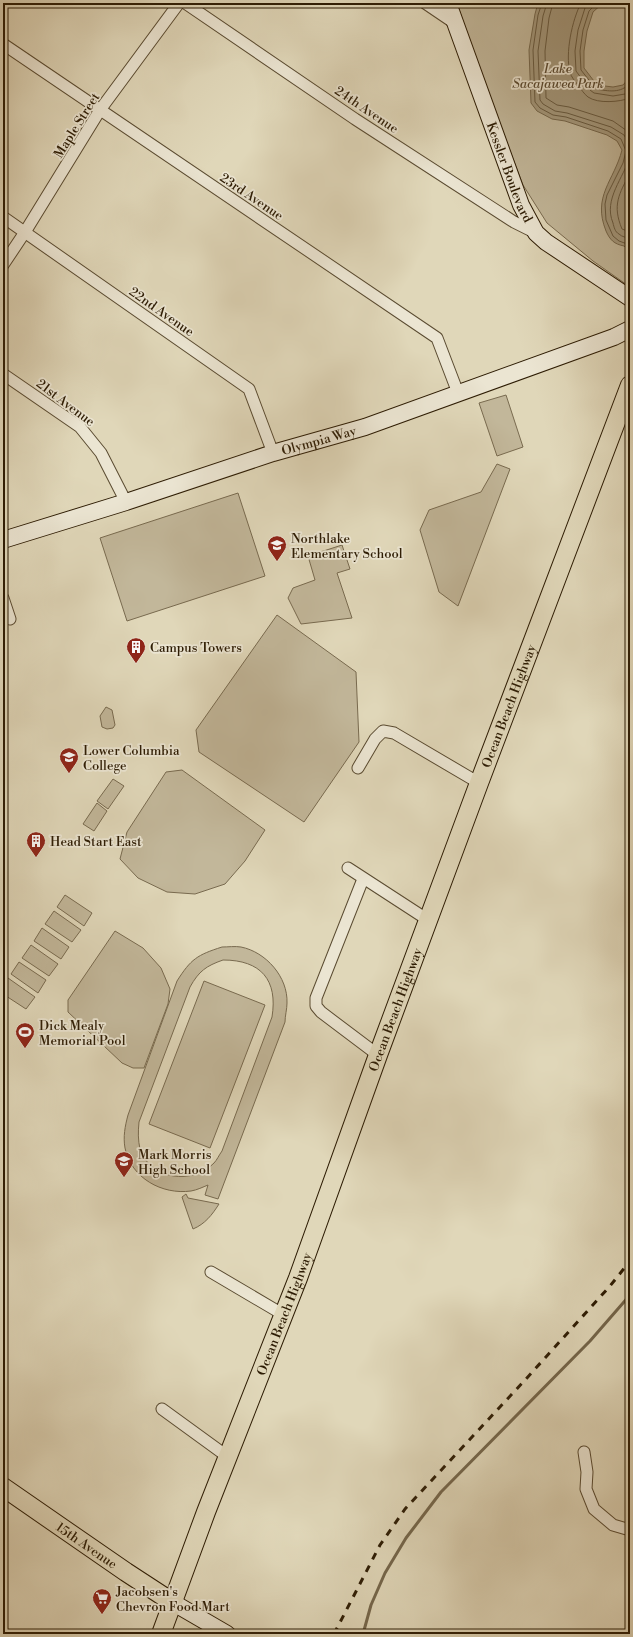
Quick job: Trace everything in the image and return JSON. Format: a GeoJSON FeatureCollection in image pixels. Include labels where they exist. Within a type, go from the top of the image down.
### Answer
{"type":"FeatureCollection","features":[{"type":"Feature","properties":{"kind":"main road","name":"Ocean Beach Highway"},"geometry":{"type":"LineString","coordinates":[[161,1634],[172,1602],[284,1315],[428,920],[630,385]]}},
{"type":"Feature","properties":{"kind":"main road","name":"15th Avenue"},"geometry":{"type":"LineString","coordinates":[[3,1487],[172,1602]]}},
{"type":"Feature","properties":{"kind":"street","name":"Maple Street"},"geometry":{"type":"LineString","coordinates":[[3,265],[100,110],[179,3]]}},
{"type":"Feature","properties":{"kind":"street","name":"24th Avenue"},"geometry":{"type":"LineString","coordinates":[[185,3],[355,119],[514,222],[536,233]]}},
{"type":"Feature","properties":{"kind":"street"},"geometry":{"type":"LineString","coordinates":[[425,3],[457,25]]}},
{"type":"Feature","properties":{"kind":"street","name":"Kessler Boulevard"},"geometry":{"type":"LineString","coordinates":[[448,3],[522,205],[536,233],[546,242],[630,298]]}},
{"type":"Feature","properties":{"kind":"street","name":"23rd Avenue"},"geometry":{"type":"LineString","coordinates":[[3,44],[437,338],[458,393]]}},
{"type":"Feature","properties":{"kind":"street","name":"22nd Avenue"},"geometry":{"type":"LineString","coordinates":[[3,217],[250,389],[273,453]]}},
{"type":"Feature","properties":{"kind":"street","name":"Olympia Way"},"geometry":{"type":"LineString","coordinates":[[3,540],[126,502],[273,453],[365,427],[614,337],[630,328]]}},
{"type":"Feature","properties":{"kind":"street","name":"21st Avenue"},"geometry":{"type":"LineString","coordinates":[[3,374],[80,427],[101,453],[126,502]]}},
{"type":"Feature","properties":{"kind":"street"},"geometry":{"type":"LineString","coordinates":[[3,598],[10,619]]}},
{"type":"Feature","properties":{"kind":"street"},"geometry":{"type":"LineString","coordinates":[[358,768],[375,739],[383,731],[394,733],[479,783]]}},
{"type":"Feature","properties":{"kind":"street"},"geometry":{"type":"LineString","coordinates":[[348,868],[428,920]]}},
{"type":"Feature","properties":{"kind":"street"},"geometry":{"type":"LineString","coordinates":[[363,879],[316,998],[316,1006],[321,1012],[378,1055]]}},
{"type":"Feature","properties":{"kind":"street"},"geometry":{"type":"LineString","coordinates":[[211,1272],[284,1315]]}},
{"type":"Feature","properties":{"kind":"street"},"geometry":{"type":"LineString","coordinates":[[162,1409],[228,1457]]}},
{"type":"Feature","properties":{"kind":"street"},"geometry":{"type":"LineString","coordinates":[[584,1452],[587,1472],[586,1488],[594,1509],[613,1524],[630,1530]]}},
{"type":"Feature","properties":{"kind":"street"},"geometry":{"type":"LineString","coordinates":[[172,1602],[227,1634]]}},
{"type":"Feature","properties":{"kind":"green space","name":"Lake Sacajawea Park"},"geometry":{"type":"Polygon","coordinates":[[[457,3],[630,3],[630,287],[593,261],[547,223],[523,185],[480,72],[457,3]]]}},
{"type":"Feature","properties":{"kind":"green space"},"geometry":{"type":"Polygon","coordinates":[[[506,395],[523,447],[497,456],[479,403],[506,395]]]}},
{"type":"Feature","properties":{"kind":"green space"},"geometry":{"type":"Polygon","coordinates":[[[497,464],[510,469],[458,606],[439,592],[420,530],[429,510],[481,492],[497,464]]]}},
{"type":"Feature","properties":{"kind":"green space"},"geometry":{"type":"Polygon","coordinates":[[[238,493],[265,576],[127,621],[100,538],[238,493]]]}},
{"type":"Feature","properties":{"kind":"green space"},"geometry":{"type":"Polygon","coordinates":[[[342,545],[350,569],[337,573],[352,618],[301,624],[288,598],[293,588],[315,580],[308,556],[342,545]]]}},
{"type":"Feature","properties":{"kind":"green space"},"geometry":{"type":"Polygon","coordinates":[[[277,615],[356,672],[359,742],[304,822],[199,752],[196,730],[277,615]]]}},
{"type":"Feature","properties":{"kind":"green space"},"geometry":{"type":"Polygon","coordinates":[[[106,707],[112,710],[115,725],[113,728],[107,729],[102,727],[100,716],[106,707]]]}},
{"type":"Feature","properties":{"kind":"green space"},"geometry":{"type":"Polygon","coordinates":[[[182,770],[265,830],[245,861],[225,884],[195,894],[167,892],[138,878],[120,859],[127,832],[166,772],[182,770]]]}},
{"type":"Feature","properties":{"kind":"green space"},"geometry":{"type":"Polygon","coordinates":[[[113,779],[124,786],[108,809],[97,801],[113,779]]]}},
{"type":"Feature","properties":{"kind":"green space"},"geometry":{"type":"Polygon","coordinates":[[[97,803],[107,811],[94,831],[83,824],[97,803]]]}},
{"type":"Feature","properties":{"kind":"green space"},"geometry":{"type":"Polygon","coordinates":[[[65,895],[92,913],[84,926],[57,907],[65,895]]]}},
{"type":"Feature","properties":{"kind":"green space"},"geometry":{"type":"Polygon","coordinates":[[[54,911],[81,930],[72,942],[45,924],[54,911]]]}},
{"type":"Feature","properties":{"kind":"green space"},"geometry":{"type":"Polygon","coordinates":[[[42,928],[69,947],[61,959],[34,941],[42,928]]]}},
{"type":"Feature","properties":{"kind":"green space"},"geometry":{"type":"Polygon","coordinates":[[[115,931],[143,948],[161,968],[170,989],[168,1004],[144,1068],[133,1068],[122,1063],[68,1012],[68,1000],[115,931]]]}},
{"type":"Feature","properties":{"kind":"green space"},"geometry":{"type":"Polygon","coordinates":[[[31,945],[58,964],[49,976],[22,958],[31,945]]]}},
{"type":"Feature","properties":{"kind":"green space"},"geometry":{"type":"Polygon","coordinates":[[[222,947],[241,947],[259,954],[274,967],[279,975],[284,984],[287,1003],[285,1022],[218,1199],[205,1195],[208,1185],[193,1191],[180,1192],[159,1187],[149,1182],[141,1176],[128,1159],[124,1140],[128,1115],[177,981],[186,968],[195,959],[200,955],[222,947]],[[223,960],[212,964],[200,973],[193,981],[139,1122],[138,1136],[140,1149],[145,1159],[162,1173],[173,1176],[195,1174],[205,1170],[214,1163],[222,1151],[272,1017],[272,992],[264,975],[257,968],[236,961],[223,960]]]}},
{"type":"Feature","properties":{"kind":"green space"},"geometry":{"type":"Polygon","coordinates":[[[19,962],[46,980],[38,993],[11,974],[19,962]]]}},
{"type":"Feature","properties":{"kind":"green space"},"geometry":{"type":"Polygon","coordinates":[[[8,978],[35,997],[26,1009],[3,994],[3,985],[8,978]]]}},
{"type":"Feature","properties":{"kind":"green space"},"geometry":{"type":"Polygon","coordinates":[[[204,981],[265,1005],[210,1148],[149,1124],[204,981]]]}},
{"type":"Feature","properties":{"kind":"green space"},"geometry":{"type":"Polygon","coordinates":[[[186,1194],[188,1198],[219,1204],[208,1219],[193,1229],[182,1197],[186,1194]]]}},
{"type":"Feature","properties":{"kind":"water"},"geometry":{"type":"Polygon","coordinates":[[[538,3],[603,3],[593,12],[587,31],[584,51],[584,68],[597,85],[613,87],[623,85],[630,77],[630,248],[627,249],[624,246],[615,243],[609,237],[602,219],[601,208],[603,198],[622,150],[617,141],[607,135],[565,121],[552,119],[537,111],[531,103],[529,50],[538,3]]]}},
{"type":"Feature","properties":{"kind":"waterway"},"geometry":{"type":"LineString","coordinates":[[363,1634],[371,1605],[385,1573],[406,1538],[441,1492],[590,1341],[630,1295]]}},
{"type":"Feature","properties":{"kind":"railway"},"geometry":{"type":"LineString","coordinates":[[334,1634],[380,1545],[405,1509],[526,1379],[610,1286],[630,1261]]}},
{"type":"Feature","properties":{"kind":"place","name":"Northlake Elementary School"},"geometry":{"type":"Point","coordinates":[277,562]}},
{"type":"Feature","properties":{"kind":"place","name":"Campus Towers"},"geometry":{"type":"Point","coordinates":[136,664]}},
{"type":"Feature","properties":{"kind":"place","name":"Lower Columbia College"},"geometry":{"type":"Point","coordinates":[69,774]}},
{"type":"Feature","properties":{"kind":"place","name":"Head Start East"},"geometry":{"type":"Point","coordinates":[36,858]}},
{"type":"Feature","properties":{"kind":"place","name":"Dick Mealy Memorial Pool"},"geometry":{"type":"Point","coordinates":[25,1049]}},
{"type":"Feature","properties":{"kind":"place","name":"Mark Morris High School"},"geometry":{"type":"Point","coordinates":[124,1178]}},
{"type":"Feature","properties":{"kind":"place","name":"Jacobsen's Chevron Food Mart"},"geometry":{"type":"Point","coordinates":[102,1615]}}]}
